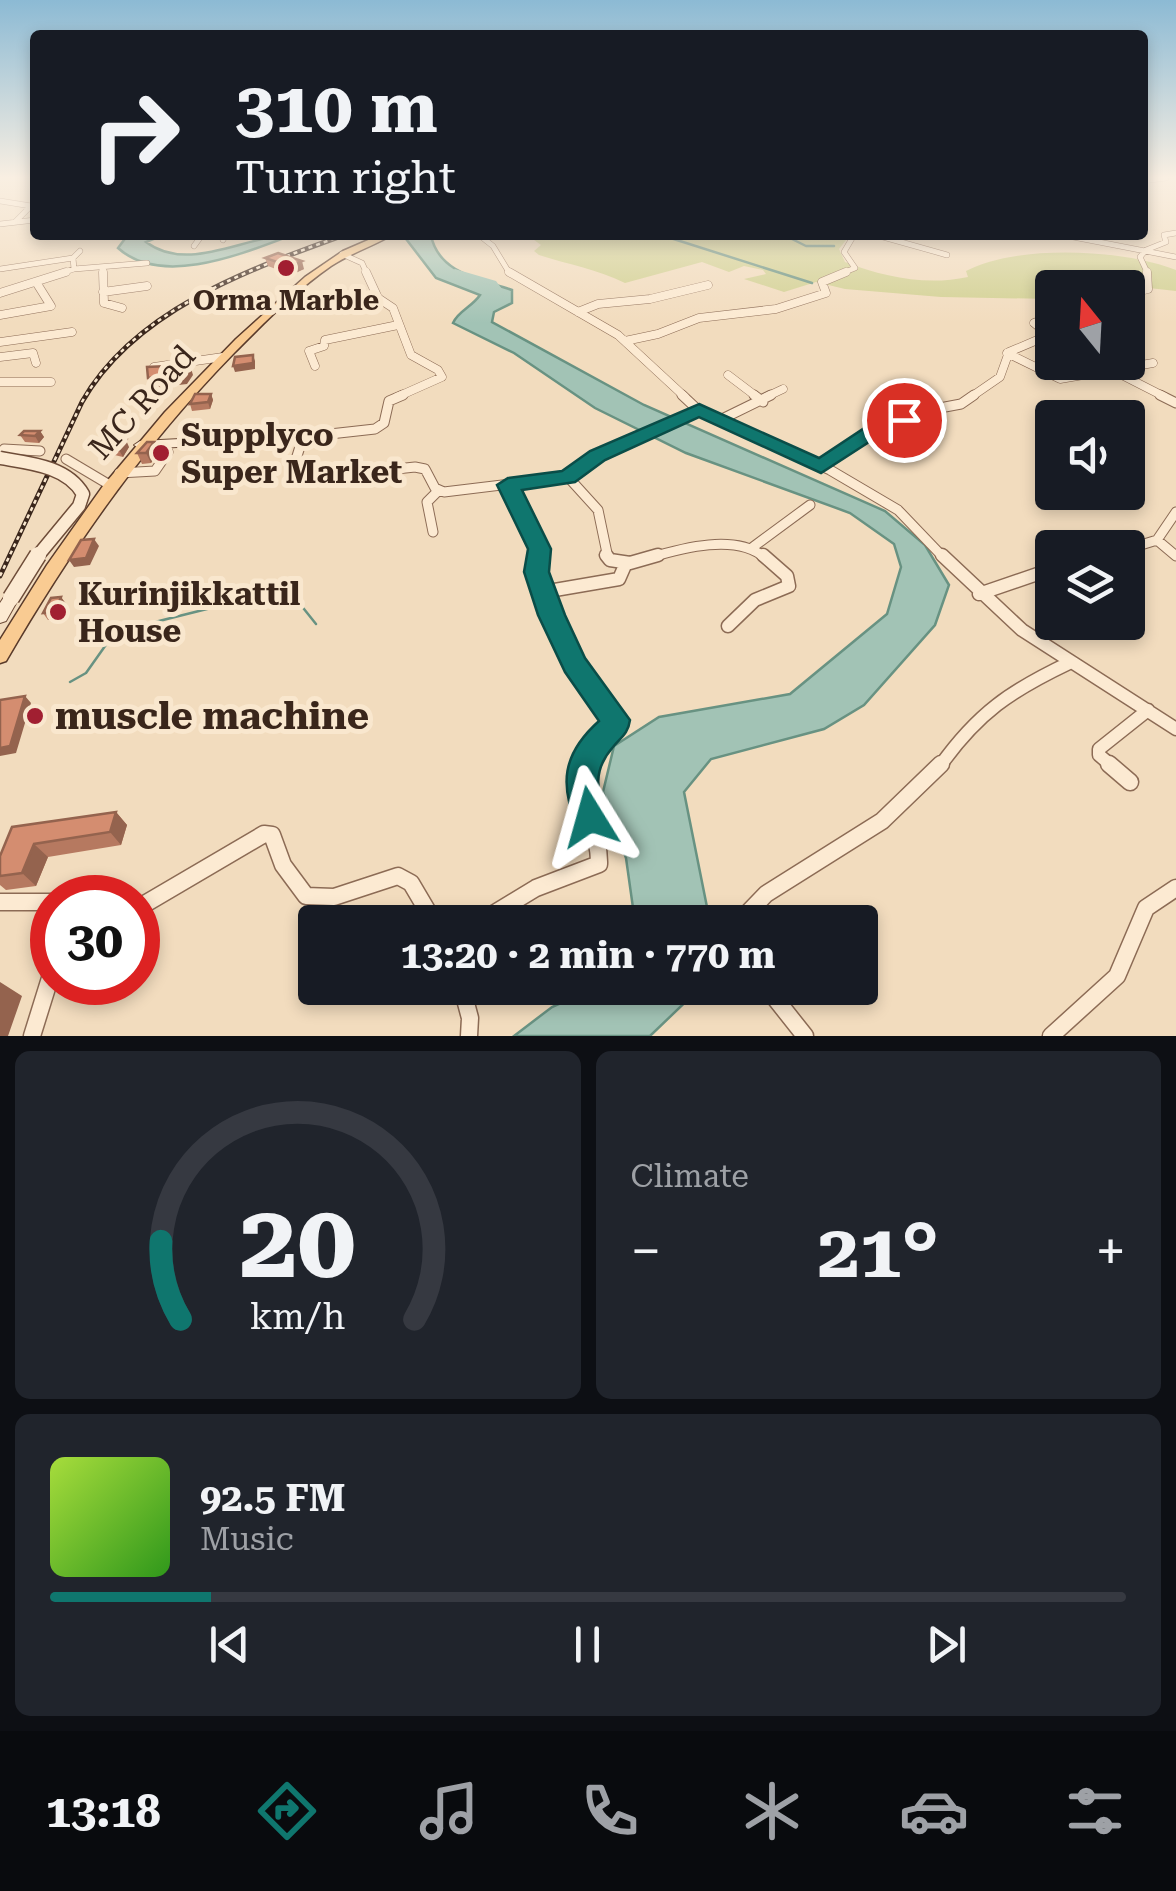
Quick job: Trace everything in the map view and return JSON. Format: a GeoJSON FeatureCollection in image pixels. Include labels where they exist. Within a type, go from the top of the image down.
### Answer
{"type":"FeatureCollection","features":[{"type":"Feature","properties":{"kind":"main road","name":"MC Road"},"geometry":{"type":"LineString","coordinates":[[1,654],[5,626],[140,445],[223,357],[304,282],[342,254],[375,240]]}},
{"type":"Feature","properties":{"kind":"main road"},"geometry":{"type":"LineString","coordinates":[[140,445],[303,438]]}},
{"type":"Feature","properties":{"kind":"main road"},"geometry":{"type":"LineString","coordinates":[[1,452],[76,481],[82,494],[79,506],[27,569],[10,598],[5,626]]}},
{"type":"Feature","properties":{"kind":"street"},"geometry":{"type":"LineString","coordinates":[[1145,291],[1150,280],[1140,257],[1166,242],[1164,235],[1176,233]]}},
{"type":"Feature","properties":{"kind":"street"},"geometry":{"type":"LineString","coordinates":[[194,246],[198,240]]}},
{"type":"Feature","properties":{"kind":"street"},"geometry":{"type":"LineString","coordinates":[[485,240],[512,275],[625,341],[699,410],[821,466],[898,510],[979,594],[1069,663],[1176,730]]}},
{"type":"Feature","properties":{"kind":"street"},"geometry":{"type":"LineString","coordinates":[[625,341],[658,334],[699,318],[776,308],[826,293],[822,282],[856,267],[844,252],[851,240]]}},
{"type":"Feature","properties":{"kind":"street"},"geometry":{"type":"LineString","coordinates":[[894,240],[946,255]]}},
{"type":"Feature","properties":{"kind":"street"},"geometry":{"type":"LineString","coordinates":[[1094,240],[1176,257]]}},
{"type":"Feature","properties":{"kind":"street"},"geometry":{"type":"LineString","coordinates":[[1112,243],[1115,240]]}},
{"type":"Feature","properties":{"kind":"street"},"geometry":{"type":"LineString","coordinates":[[74,269],[74,258],[80,251]]}},
{"type":"Feature","properties":{"kind":"street"},"geometry":{"type":"LineString","coordinates":[[342,254],[362,262],[378,298],[393,308],[411,355],[438,370],[442,377],[388,401],[384,422],[375,429],[303,438],[292,472],[331,476],[415,467],[425,470],[438,491]]}},
{"type":"Feature","properties":{"kind":"street"},"geometry":{"type":"LineString","coordinates":[[0,269],[74,258]]}},
{"type":"Feature","properties":{"kind":"street"},"geometry":{"type":"LineString","coordinates":[[0,293],[74,269],[148,264]]}},
{"type":"Feature","properties":{"kind":"street"},"geometry":{"type":"LineString","coordinates":[[103,268],[108,308],[122,308]]}},
{"type":"Feature","properties":{"kind":"street"},"geometry":{"type":"LineString","coordinates":[[0,315],[51,306],[36,282]]}},
{"type":"Feature","properties":{"kind":"street"},"geometry":{"type":"LineString","coordinates":[[578,312],[598,304],[650,299],[708,285]]}},
{"type":"Feature","properties":{"kind":"street"},"geometry":{"type":"LineString","coordinates":[[103,292],[147,286]]}},
{"type":"Feature","properties":{"kind":"street"},"geometry":{"type":"LineString","coordinates":[[315,366],[309,350],[324,346],[324,340],[398,325]]}},
{"type":"Feature","properties":{"kind":"street"},"geometry":{"type":"LineString","coordinates":[[0,342],[72,332]]}},
{"type":"Feature","properties":{"kind":"street"},"geometry":{"type":"LineString","coordinates":[[347,334],[350,347]]}},
{"type":"Feature","properties":{"kind":"street"},"geometry":{"type":"LineString","coordinates":[[821,466],[876,429],[904,420],[908,414],[975,398],[1000,377],[1000,366],[1007,354],[1035,341]]}},
{"type":"Feature","properties":{"kind":"street"},"geometry":{"type":"LineString","coordinates":[[0,357],[33,352],[36,362]]}},
{"type":"Feature","properties":{"kind":"street"},"geometry":{"type":"LineString","coordinates":[[1007,354],[1035,368]]}},
{"type":"Feature","properties":{"kind":"street"},"geometry":{"type":"LineString","coordinates":[[154,368],[223,357]]}},
{"type":"Feature","properties":{"kind":"street"},"geometry":{"type":"LineString","coordinates":[[1145,363],[1153,363]]}},
{"type":"Feature","properties":{"kind":"street"},"geometry":{"type":"LineString","coordinates":[[728,375],[762,402]]}},
{"type":"Feature","properties":{"kind":"street"},"geometry":{"type":"LineString","coordinates":[[1132,380],[1173,399]]}},
{"type":"Feature","properties":{"kind":"street"},"geometry":{"type":"LineString","coordinates":[[0,382],[51,382]]}},
{"type":"Feature","properties":{"kind":"street"},"geometry":{"type":"LineString","coordinates":[[720,420],[783,389]]}},
{"type":"Feature","properties":{"kind":"street"},"geometry":{"type":"LineString","coordinates":[[433,532],[426,502],[438,491],[568,477],[598,456],[699,410]]}},
{"type":"Feature","properties":{"kind":"street"},"geometry":{"type":"LineString","coordinates":[[1,452],[40,451]]}},
{"type":"Feature","properties":{"kind":"street"},"geometry":{"type":"LineString","coordinates":[[66,460],[113,478],[155,471],[168,452]]}},
{"type":"Feature","properties":{"kind":"street"},"geometry":{"type":"LineString","coordinates":[[568,477],[598,510],[604,554],[610,560],[626,563],[676,550],[753,547],[810,504]]}},
{"type":"Feature","properties":{"kind":"street"},"geometry":{"type":"LineString","coordinates":[[508,485],[540,549],[537,572],[542,592],[574,664],[615,720],[615,726],[584,764],[579,785],[601,851],[599,864],[536,888],[508,905]]}},
{"type":"Feature","properties":{"kind":"street"},"geometry":{"type":"LineString","coordinates":[[1145,543],[1157,540],[1176,512]]}},
{"type":"Feature","properties":{"kind":"street"},"geometry":{"type":"LineString","coordinates":[[1157,540],[1176,556]]}},
{"type":"Feature","properties":{"kind":"street"},"geometry":{"type":"LineString","coordinates":[[728,626],[754,600],[789,586],[786,576],[753,547]]}},
{"type":"Feature","properties":{"kind":"street"},"geometry":{"type":"LineString","coordinates":[[542,592],[619,579],[626,563]]}},
{"type":"Feature","properties":{"kind":"street"},"geometry":{"type":"LineString","coordinates":[[979,594],[1035,575]]}},
{"type":"Feature","properties":{"kind":"street"},"geometry":{"type":"LineString","coordinates":[[754,905],[792,876],[827,859],[912,795],[936,771],[972,722],[1069,663]]}},
{"type":"Feature","properties":{"kind":"street"},"geometry":{"type":"LineString","coordinates":[[1130,782],[1098,755],[1099,750],[1148,710]]}},
{"type":"Feature","properties":{"kind":"street"},"geometry":{"type":"LineString","coordinates":[[160,895],[264,834],[272,834],[292,886],[312,900],[334,900],[398,876],[411,884],[424,905]]}},
{"type":"Feature","properties":{"kind":"street"},"geometry":{"type":"LineString","coordinates":[[1051,1036],[1116,976],[1132,948],[1146,908],[1176,889]]}},
{"type":"Feature","properties":{"kind":"street"},"geometry":{"type":"LineString","coordinates":[[0,902],[30,902]]}},
{"type":"Feature","properties":{"kind":"street"},"geometry":{"type":"LineString","coordinates":[[32,1036],[42,1005]]}},
{"type":"Feature","properties":{"kind":"street"},"geometry":{"type":"LineString","coordinates":[[467,1005],[469,1036]]}},
{"type":"Feature","properties":{"kind":"street"},"geometry":{"type":"LineString","coordinates":[[780,1005],[805,1036]]}},
{"type":"Feature","properties":{"kind":"shaded area"},"geometry":{"type":"Polygon","coordinates":[[[124,240],[151,240],[146,242],[163,251],[199,254],[278,240],[227,258],[180,266],[136,260],[118,248],[124,240]]]}},
{"type":"Feature","properties":{"kind":"shaded area"},"geometry":{"type":"Polygon","coordinates":[[[407,240],[433,240],[442,258],[462,273],[512,290],[512,303],[494,312],[492,322],[644,405],[885,511],[925,545],[949,585],[935,625],[864,705],[824,729],[711,759],[684,792],[707,905],[633,905],[626,858],[603,792],[614,746],[659,717],[790,694],[887,614],[901,567],[894,544],[850,513],[686,453],[595,408],[514,353],[453,323],[480,295],[436,278],[407,240]]]}},
{"type":"Feature","properties":{"kind":"shaded area"},"geometry":{"type":"Polygon","coordinates":[[[534,240],[846,240],[839,249],[845,262],[890,276],[921,280],[968,277],[966,271],[1013,256],[1070,252],[1128,258],[1176,270],[1176,291],[1145,288],[1145,270],[1035,270],[1035,299],[941,297],[845,289],[816,282],[784,292],[744,279],[766,274],[763,270],[744,266],[729,272],[702,262],[625,283],[534,251],[541,245],[534,240]]]}},
{"type":"Feature","properties":{"kind":"shaded area"},"geometry":{"type":"Polygon","coordinates":[[[682,1005],[650,1036],[514,1036],[552,1007],[682,1005]]]}},
{"type":"Feature","properties":{"kind":"building"},"geometry":{"type":"Polygon","coordinates":[[[278,253],[302,261],[289,266],[265,258],[278,253]]]}},
{"type":"Feature","properties":{"kind":"building"},"geometry":{"type":"Polygon","coordinates":[[[253,355],[253,363],[233,366],[235,357],[253,355]]]}},
{"type":"Feature","properties":{"kind":"building"},"geometry":{"type":"Polygon","coordinates":[[[190,365],[184,374],[148,378],[147,367],[190,365]]]}},
{"type":"Feature","properties":{"kind":"building"},"geometry":{"type":"Polygon","coordinates":[[[195,394],[211,394],[208,402],[190,404],[195,394]]]}},
{"type":"Feature","properties":{"kind":"building"},"geometry":{"type":"Polygon","coordinates":[[[24,431],[40,431],[35,436],[20,435],[24,431]]]}},
{"type":"Feature","properties":{"kind":"building"},"geometry":{"type":"Polygon","coordinates":[[[126,440],[119,450],[103,446],[105,441],[126,440]]]}},
{"type":"Feature","properties":{"kind":"building"},"geometry":{"type":"Polygon","coordinates":[[[147,442],[154,442],[146,453],[137,453],[147,442]]]}},
{"type":"Feature","properties":{"kind":"building"},"geometry":{"type":"Polygon","coordinates":[[[94,539],[86,558],[69,560],[81,540],[94,539]]]}},
{"type":"Feature","properties":{"kind":"building"},"geometry":{"type":"Polygon","coordinates":[[[61,597],[55,612],[43,613],[51,598],[61,597]]]}},
{"type":"Feature","properties":{"kind":"building"},"geometry":{"type":"Polygon","coordinates":[[[25,696],[10,746],[0,748],[0,700],[25,696]]]}},
{"type":"Feature","properties":{"kind":"building"},"geometry":{"type":"Polygon","coordinates":[[[116,812],[110,832],[34,844],[22,873],[0,876],[0,856],[12,827],[116,812]]]}},
{"type":"Feature","properties":{"kind":"waterway"},"geometry":{"type":"LineString","coordinates":[[677,240],[812,283]]}},
{"type":"Feature","properties":{"kind":"waterway"},"geometry":{"type":"LineString","coordinates":[[794,240],[806,246],[834,246]]}},
{"type":"Feature","properties":{"kind":"waterway"},"geometry":{"type":"LineString","coordinates":[[455,272],[493,283],[500,293],[497,298]]}},
{"type":"Feature","properties":{"kind":"waterway"},"geometry":{"type":"LineString","coordinates":[[70,682],[86,673],[115,632],[219,606],[284,584],[316,624]]}},
{"type":"Feature","properties":{"kind":"railway"},"geometry":{"type":"LineString","coordinates":[[0,576],[82,402],[104,370],[132,342],[197,297],[271,262],[330,240]]}},
{"type":"Feature","properties":{"kind":"place","name":"Orma Marble"},"geometry":{"type":"Point","coordinates":[286,268]}},
{"type":"Feature","properties":{"kind":"place","name":"Supplyco Super Market"},"geometry":{"type":"Point","coordinates":[161,453]}},
{"type":"Feature","properties":{"kind":"place","name":"Kurinjikkattil House"},"geometry":{"type":"Point","coordinates":[58,612]}},
{"type":"Feature","properties":{"kind":"place","name":"muscle machine"},"geometry":{"type":"Point","coordinates":[35,716]}},
{"type":"Feature","properties":{"kind":"route"},"geometry":{"type":"LineString","coordinates":[[590,817],[579,785],[584,764],[615,726],[615,720],[574,664],[537,572],[540,549],[517,510],[508,485],[568,477],[620,444],[699,410],[821,466],[876,429],[904,420]]}}]}
